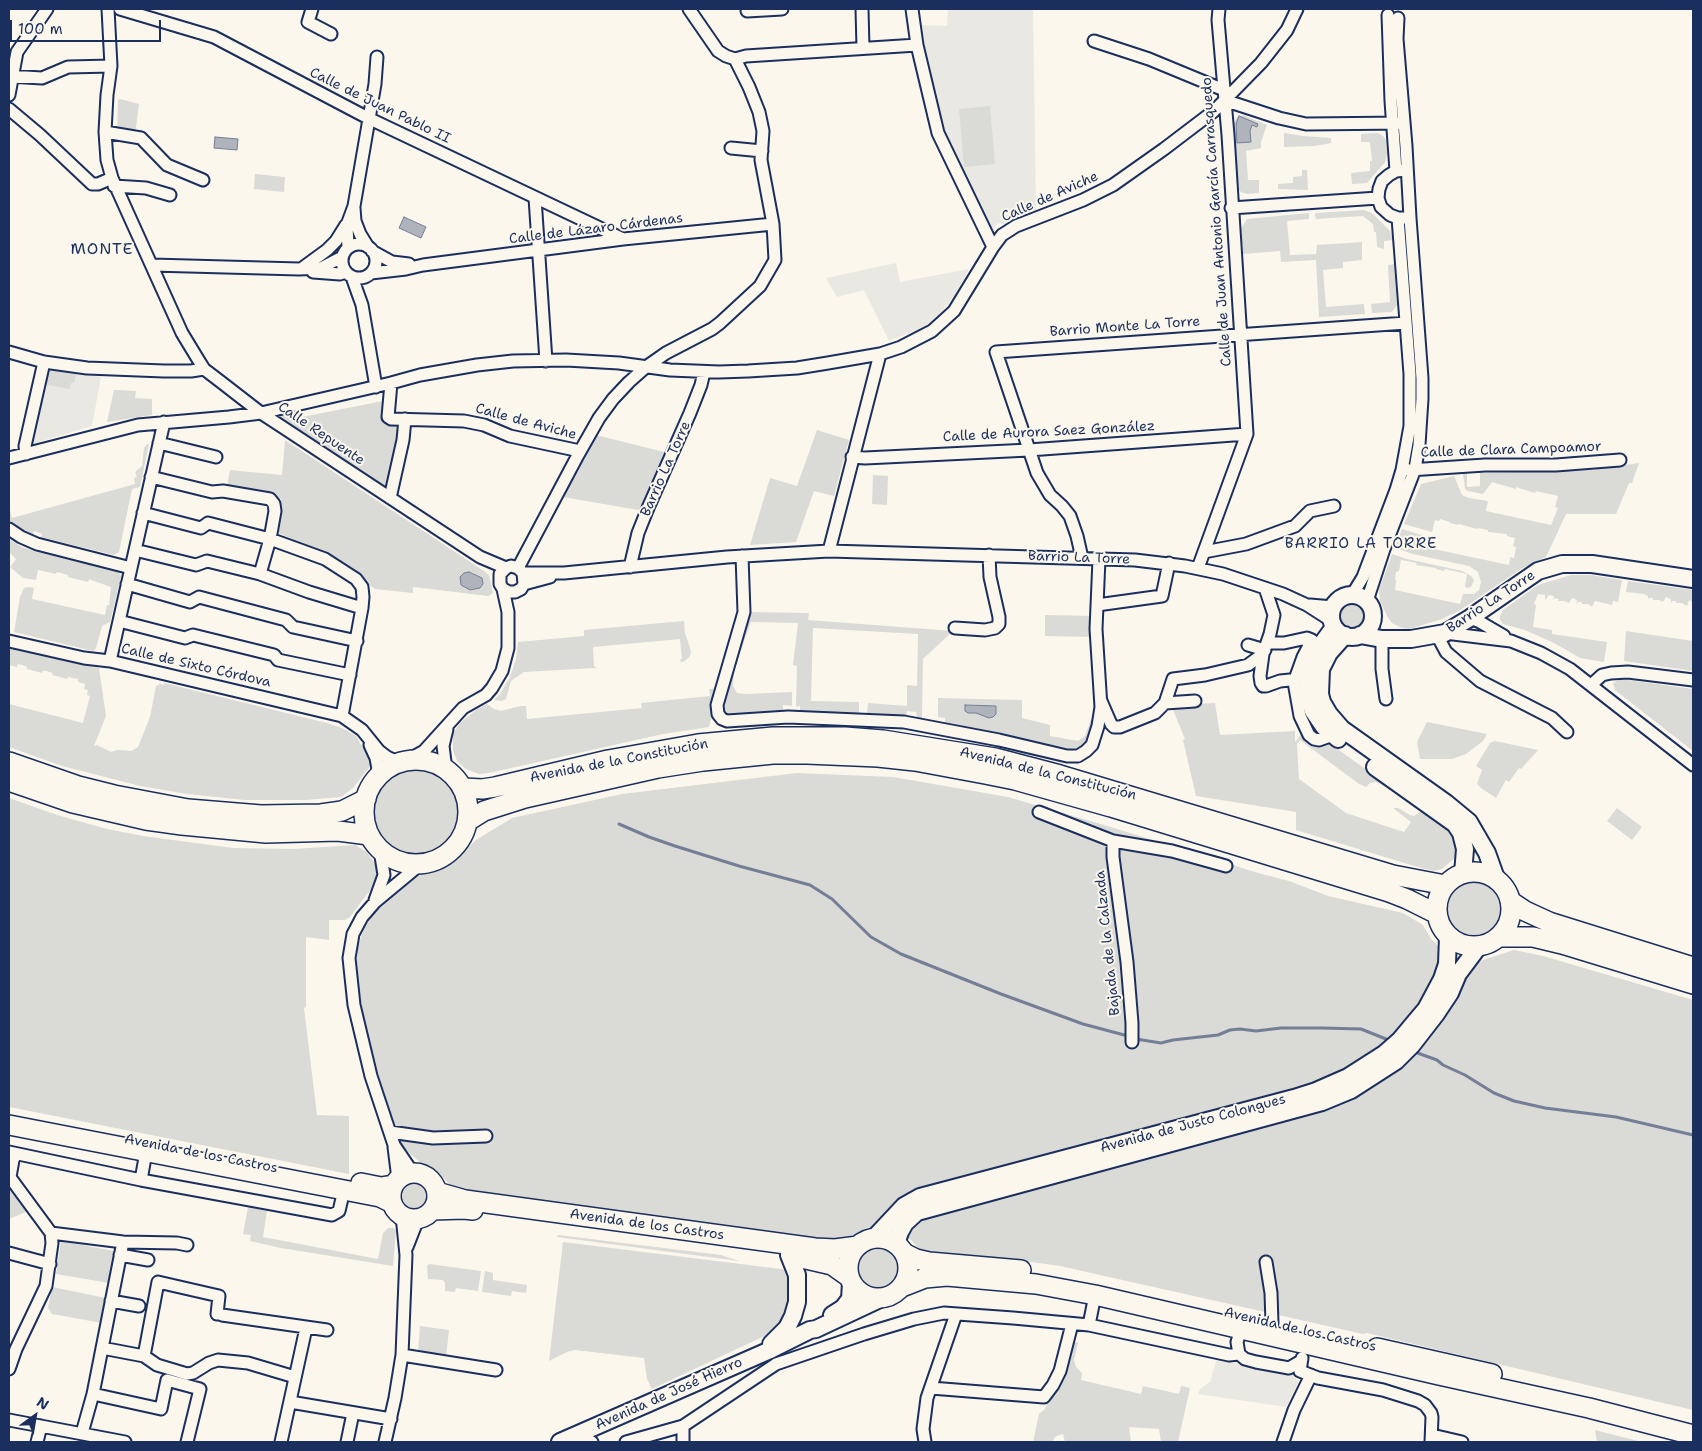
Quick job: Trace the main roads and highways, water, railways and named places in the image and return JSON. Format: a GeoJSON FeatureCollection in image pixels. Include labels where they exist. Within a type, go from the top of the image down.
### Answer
{"type":"FeatureCollection","features":[{"type":"Feature","properties":{"kind":"main road","name":"Barrio La Torre"},"geometry":{"type":"LineString","coordinates":[[1341,625],[1382,640],[1411,639],[1441,634],[1470,618],[1538,571],[1552,566],[1571,563],[1592,564],[1693,579]]}},
{"type":"Feature","properties":{"kind":"main road"},"geometry":{"type":"LineString","coordinates":[[1341,625],[1368,629],[1373,620],[1372,610],[1360,598],[1341,598],[1341,625],[1321,669],[1320,694],[1328,714],[1342,729],[1446,803],[1468,822],[1487,853],[1497,881]]}},
{"type":"Feature","properties":{"kind":"main road","name":"Barrio La Torre"},"geometry":{"type":"LineString","coordinates":[[1373,620],[1390,633],[1411,639]]}},
{"type":"Feature","properties":{"kind":"main road"},"geometry":{"type":"LineString","coordinates":[[1341,625],[1313,656],[1307,685],[1307,693],[1313,711],[1332,735],[1455,824],[1461,833],[1465,849],[1464,874]]}},
{"type":"Feature","properties":{"kind":"main road","name":"Avenida de la Constitución"},"geometry":{"type":"LineString","coordinates":[[464,788],[482,789],[495,787],[608,760],[707,743],[773,737],[845,737],[883,740],[986,756],[1060,775],[1393,875],[1446,885]]}},
{"type":"Feature","properties":{"kind":"main road","name":"Avenida de la Constitución"},"geometry":{"type":"LineString","coordinates":[[468,821],[484,811],[525,798],[658,768],[703,761],[781,754],[842,754],[878,757],[915,761],[985,774],[1092,802],[1389,892],[1408,899],[1437,914]]}},
{"type":"Feature","properties":{"kind":"main road"},"geometry":{"type":"LineString","coordinates":[[9,781],[82,806],[137,818],[182,825],[266,833],[338,831],[375,842],[399,861],[412,864],[435,860],[449,852],[460,838],[468,821],[468,805],[464,788],[446,770],[422,761],[403,762],[379,775],[371,786],[364,812],[365,823],[375,842]]}},
{"type":"Feature","properties":{"kind":"main road"},"geometry":{"type":"LineString","coordinates":[[9,762],[78,786],[188,809],[261,815],[321,814],[342,811],[366,799]]}},
{"type":"Feature","properties":{"kind":"main road"},"geometry":{"type":"LineString","coordinates":[[1477,873],[1497,881],[1504,887],[1510,901],[1510,917],[1506,928],[1498,937],[1491,942],[1479,946],[1459,943],[1448,936],[1440,924],[1437,914],[1438,898],[1446,885],[1452,879],[1464,874],[1477,873]]}},
{"type":"Feature","properties":{"kind":"main road"},"geometry":{"type":"LineString","coordinates":[[1510,901],[1525,911],[1549,922],[1693,967]]}},
{"type":"Feature","properties":{"kind":"main road","name":"Avenida de Justo Colongues"},"geometry":{"type":"LineString","coordinates":[[1420,1026],[1447,964],[1448,936]]}},
{"type":"Feature","properties":{"kind":"main road"},"geometry":{"type":"LineString","coordinates":[[1498,937],[1533,937],[1693,984]]}},
{"type":"Feature","properties":{"kind":"main road","name":"Avenida de Justo Colongues"},"geometry":{"type":"LineString","coordinates":[[900,1249],[900,1232],[905,1222],[918,1212],[1322,1102],[1420,1026],[1450,993],[1458,974],[1479,946]]}},
{"type":"Feature","properties":{"kind":"main road","name":"Avenida de Justo Colongues"},"geometry":{"type":"LineString","coordinates":[[866,1242],[904,1206],[920,1197],[1301,1096],[1343,1087]]}},
{"type":"Feature","properties":{"kind":"main road","name":"Avenida de los Castros"},"geometry":{"type":"LineString","coordinates":[[9,1116],[315,1176],[381,1187],[401,1179]]}},
{"type":"Feature","properties":{"kind":"main road","name":"Avenida de los Castros"},"geometry":{"type":"LineString","coordinates":[[9,1125],[380,1197],[416,1208],[464,1209],[718,1243],[789,1255],[832,1265],[850,1280]]}},
{"type":"Feature","properties":{"kind":"main road"},"geometry":{"type":"LineString","coordinates":[[421,1174],[434,1184],[416,1208],[390,1197],[401,1179],[421,1174]]}},
{"type":"Feature","properties":{"kind":"main road","name":"Avenida de los Castros"},"geometry":{"type":"LineString","coordinates":[[416,1208],[465,1200],[815,1248],[835,1249],[866,1242]]}},
{"type":"Feature","properties":{"kind":"main road"},"geometry":{"type":"LineString","coordinates":[[886,1239],[900,1249],[908,1264],[907,1276],[902,1287],[893,1295],[882,1298],[870,1298],[859,1292],[850,1280],[848,1272],[848,1260],[854,1250],[866,1242],[886,1239]]}},
{"type":"Feature","properties":{"kind":"main road","name":"Avenida de los Castros"},"geometry":{"type":"LineString","coordinates":[[900,1249],[916,1259],[929,1262],[1043,1273],[1272,1323],[1693,1423]]}},
{"type":"Feature","properties":{"kind":"main road","name":"Avenida de José Hierro"},"geometry":{"type":"LineString","coordinates":[[759,1354],[784,1333],[796,1309],[797,1275],[789,1255]]}},
{"type":"Feature","properties":{"kind":"main road","name":"Avenida de los Castros"},"geometry":{"type":"LineString","coordinates":[[902,1287],[925,1278],[947,1276],[1036,1284],[1095,1295],[1241,1329],[1302,1359],[1588,1408],[1693,1435]]}},
{"type":"Feature","properties":{"kind":"main road","name":"Avenida de José Hierro"},"geometry":{"type":"LineString","coordinates":[[810,1330],[814,1324],[843,1308],[850,1298],[850,1280]]}},
{"type":"Feature","properties":{"kind":"main road","name":"Avenida de José Hierro"},"geometry":{"type":"LineString","coordinates":[[560,1442],[585,1438],[759,1354],[882,1298]]}},
{"type":"Feature","properties":{"kind":"waterway"},"geometry":{"type":"LineString","coordinates":[[619,824],[675,846],[810,885],[832,899],[871,937],[901,954],[1083,1024],[1128,1036]]}},
{"type":"Feature","properties":{"kind":"waterway"},"geometry":{"type":"LineString","coordinates":[[1136,1039],[1161,1043],[1218,1035],[1230,1030],[1240,1029],[1256,1031],[1281,1028],[1322,1028],[1361,1029],[1391,1041]]}},
{"type":"Feature","properties":{"kind":"waterway"},"geometry":{"type":"LineString","coordinates":[[1412,1051],[1437,1060],[1494,1093],[1514,1101],[1545,1108],[1616,1117],[1693,1135]]}},
{"type":"Feature","properties":{"kind":"district","name":"MONTE"},"geometry":{"type":"Point","coordinates":[102,250]}},
{"type":"Feature","properties":{"kind":"district","name":"BARRIO LA TORRE"},"geometry":{"type":"Point","coordinates":[1361,544]}}]}
